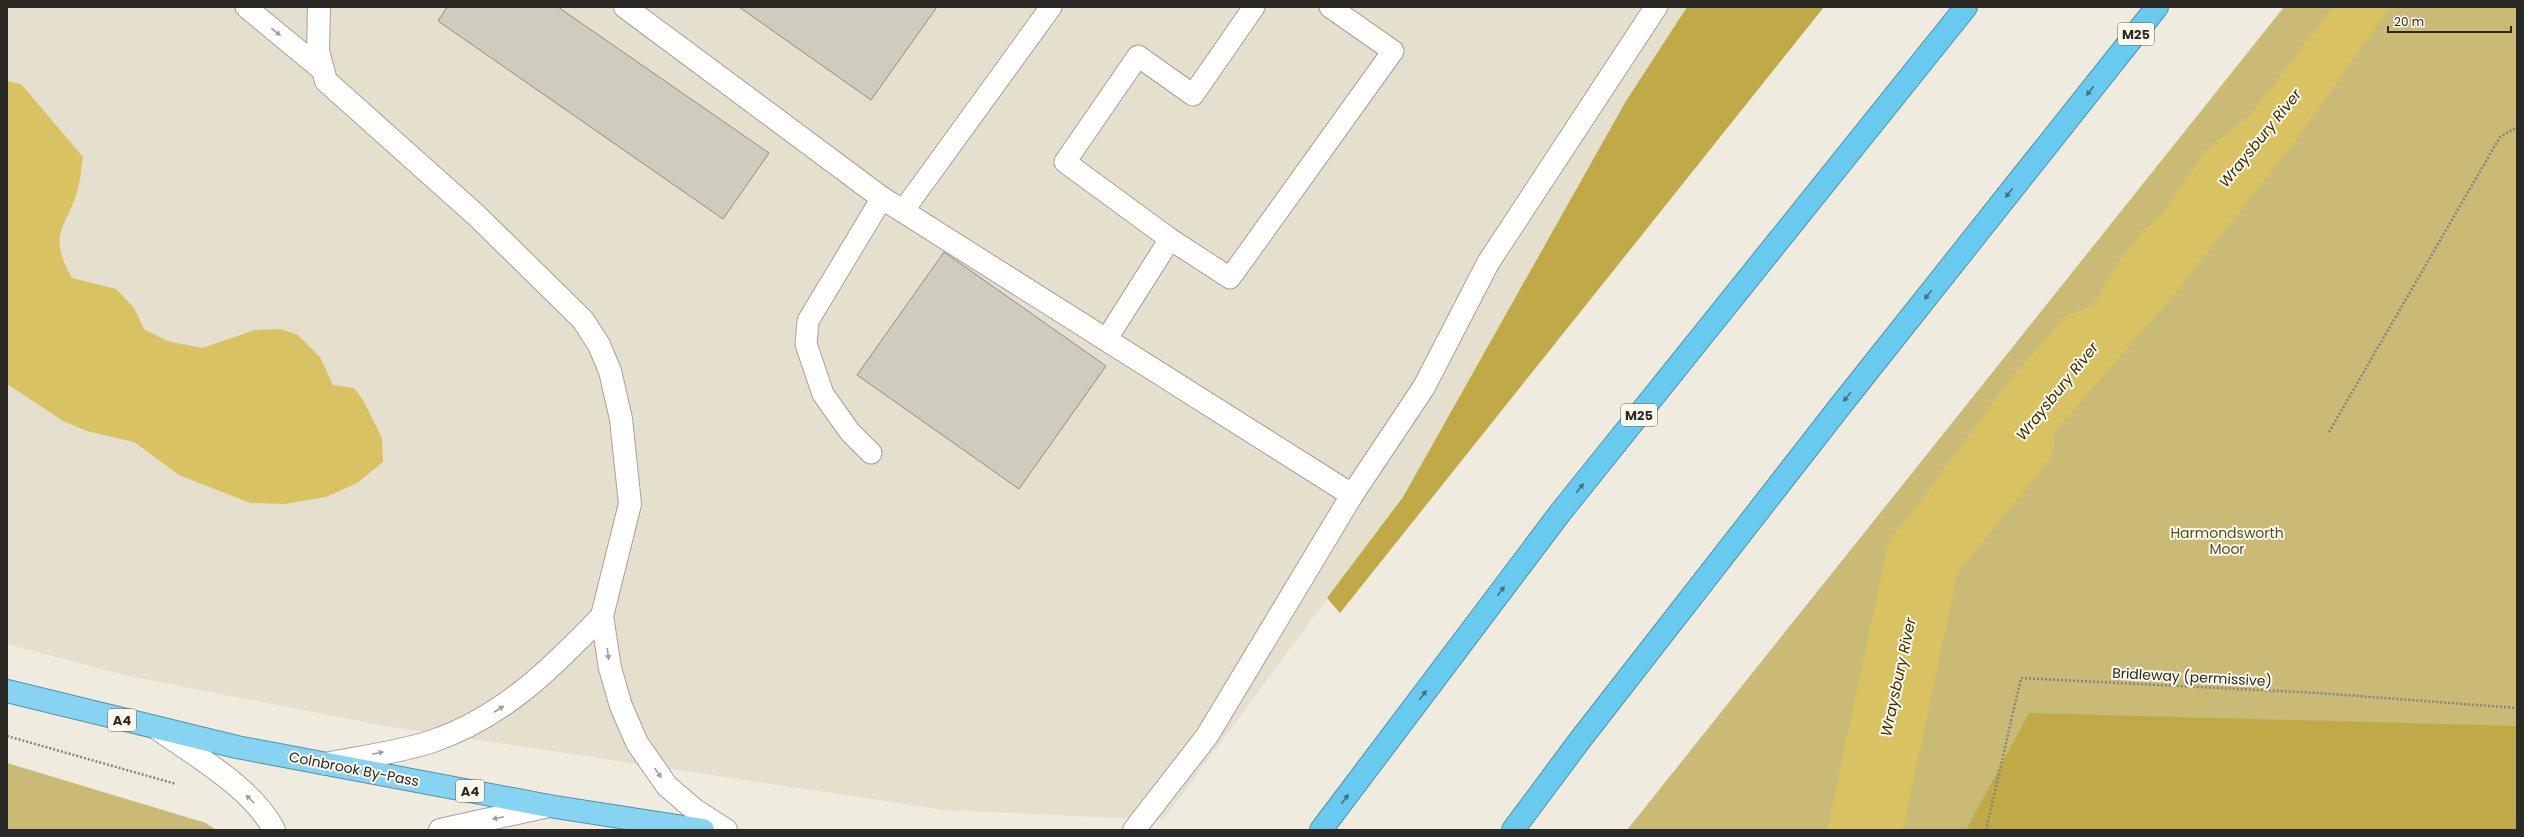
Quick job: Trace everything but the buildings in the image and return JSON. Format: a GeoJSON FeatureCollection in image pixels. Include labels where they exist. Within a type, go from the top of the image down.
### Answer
{"type":"FeatureCollection","features":[{"type":"Feature","properties":{"kind":"highway","name":"M25"},"geometry":{"type":"LineString","coordinates":[[1321,830],[1560,512],[1966,7]]}},
{"type":"Feature","properties":{"kind":"highway","name":"M25"},"geometry":{"type":"LineString","coordinates":[[1513,830],[1580,740],[1841,405],[2157,7]]}},
{"type":"Feature","properties":{"kind":"highway","name":"Colnbrook By-Pass"},"geometry":{"type":"LineString","coordinates":[[7,692],[237,747],[549,806],[704,830]]}},
{"type":"Feature","properties":{"kind":"street"},"geometry":{"type":"LineString","coordinates":[[319,7],[318,51],[321,69],[326,81],[476,215],[583,320],[599,345],[610,371],[621,419],[630,504],[602,616],[610,668],[621,706],[637,743],[668,786],[695,810],[726,830]]}},
{"type":"Feature","properties":{"kind":"street"},"geometry":{"type":"LineString","coordinates":[[625,7],[882,198],[1352,496]]}},
{"type":"Feature","properties":{"kind":"street"},"geometry":{"type":"LineString","coordinates":[[1134,830],[1207,736],[1352,496],[1424,387],[1488,263],[1656,7]]}},
{"type":"Feature","properties":{"kind":"street"},"geometry":{"type":"LineString","coordinates":[[326,764],[433,741],[486,718],[535,683],[602,616]]}},
{"type":"Feature","properties":{"kind":"street"},"geometry":{"type":"LineString","coordinates":[[158,729],[239,790],[260,811],[274,830]]}},
{"type":"Feature","properties":{"kind":"street"},"geometry":{"type":"LineString","coordinates":[[440,830],[549,806]]}},
{"type":"Feature","properties":{"kind":"lane"},"geometry":{"type":"LineString","coordinates":[[246,7],[321,69]]}},
{"type":"Feature","properties":{"kind":"lane"},"geometry":{"type":"LineString","coordinates":[[903,211],[1051,7]]}},
{"type":"Feature","properties":{"kind":"lane"},"geometry":{"type":"LineString","coordinates":[[1254,7],[1193,94],[1138,56],[1065,162],[1170,239],[1230,278],[1393,51],[1330,7]]}},
{"type":"Feature","properties":{"kind":"lane"},"geometry":{"type":"LineString","coordinates":[[871,453],[850,432],[823,394],[806,344],[808,320],[882,198]]}},
{"type":"Feature","properties":{"kind":"lane"},"geometry":{"type":"LineString","coordinates":[[1106,340],[1170,239]]}},
{"type":"Feature","properties":{"kind":"path"},"geometry":{"type":"LineString","coordinates":[[2329,432],[2500,137],[2517,127]]}},
{"type":"Feature","properties":{"kind":"path","name":"Bridleway (permissive)"},"geometry":{"type":"LineString","coordinates":[[1986,830],[2021,678],[2318,693],[2517,708]]}},
{"type":"Feature","properties":{"kind":"path"},"geometry":{"type":"LineString","coordinates":[[7,736],[183,786]]}},
{"type":"Feature","properties":{"kind":"shaded area"},"geometry":{"type":"Polygon","coordinates":[[[7,7],[1687,7],[1626,101],[1403,497],[1163,820],[944,810],[379,725],[124,675],[7,644],[7,7]]]}},
{"type":"Feature","properties":{"kind":"shaded area"},"geometry":{"type":"Polygon","coordinates":[[[1687,7],[1824,7],[1340,613],[1327,598],[1403,497],[1626,101],[1687,7]]]}},
{"type":"Feature","properties":{"kind":"shaded area"},"geometry":{"type":"Polygon","coordinates":[[[2029,713],[2517,726],[2517,830],[1966,830],[2029,713]]]}},
{"type":"Feature","properties":{"kind":"green space","name":"Harmondsworth Moor"},"geometry":{"type":"Polygon","coordinates":[[[2284,7],[2517,7],[2517,830],[1627,830],[2284,7]]]}},
{"type":"Feature","properties":{"kind":"green space"},"geometry":{"type":"Polygon","coordinates":[[[7,763],[206,823],[216,830],[7,830],[7,763]]]}},
{"type":"Feature","properties":{"kind":"water"},"geometry":{"type":"Polygon","coordinates":[[[2333,7],[2390,7],[2297,139],[2176,292],[2004,490],[1971,534],[1922,498],[2012,377],[2065,316],[2093,305],[2112,272],[2140,233],[2163,213],[2205,151],[2251,114],[2333,7]]]}},
{"type":"Feature","properties":{"kind":"water"},"geometry":{"type":"Polygon","coordinates":[[[7,81],[21,84],[83,157],[78,188],[74,202],[61,231],[60,240],[60,250],[72,278],[116,289],[134,308],[144,329],[167,341],[202,348],[255,330],[280,329],[298,335],[320,357],[333,385],[354,388],[363,400],[382,438],[383,462],[357,483],[326,497],[284,504],[250,503],[179,475],[134,442],[87,431],[63,421],[7,384],[7,81]]]}},
{"type":"Feature","properties":{"kind":"waterway","name":"Wraysbury River"},"geometry":{"type":"LineString","coordinates":[[1865,830],[1923,557],[2017,441]]}}]}
